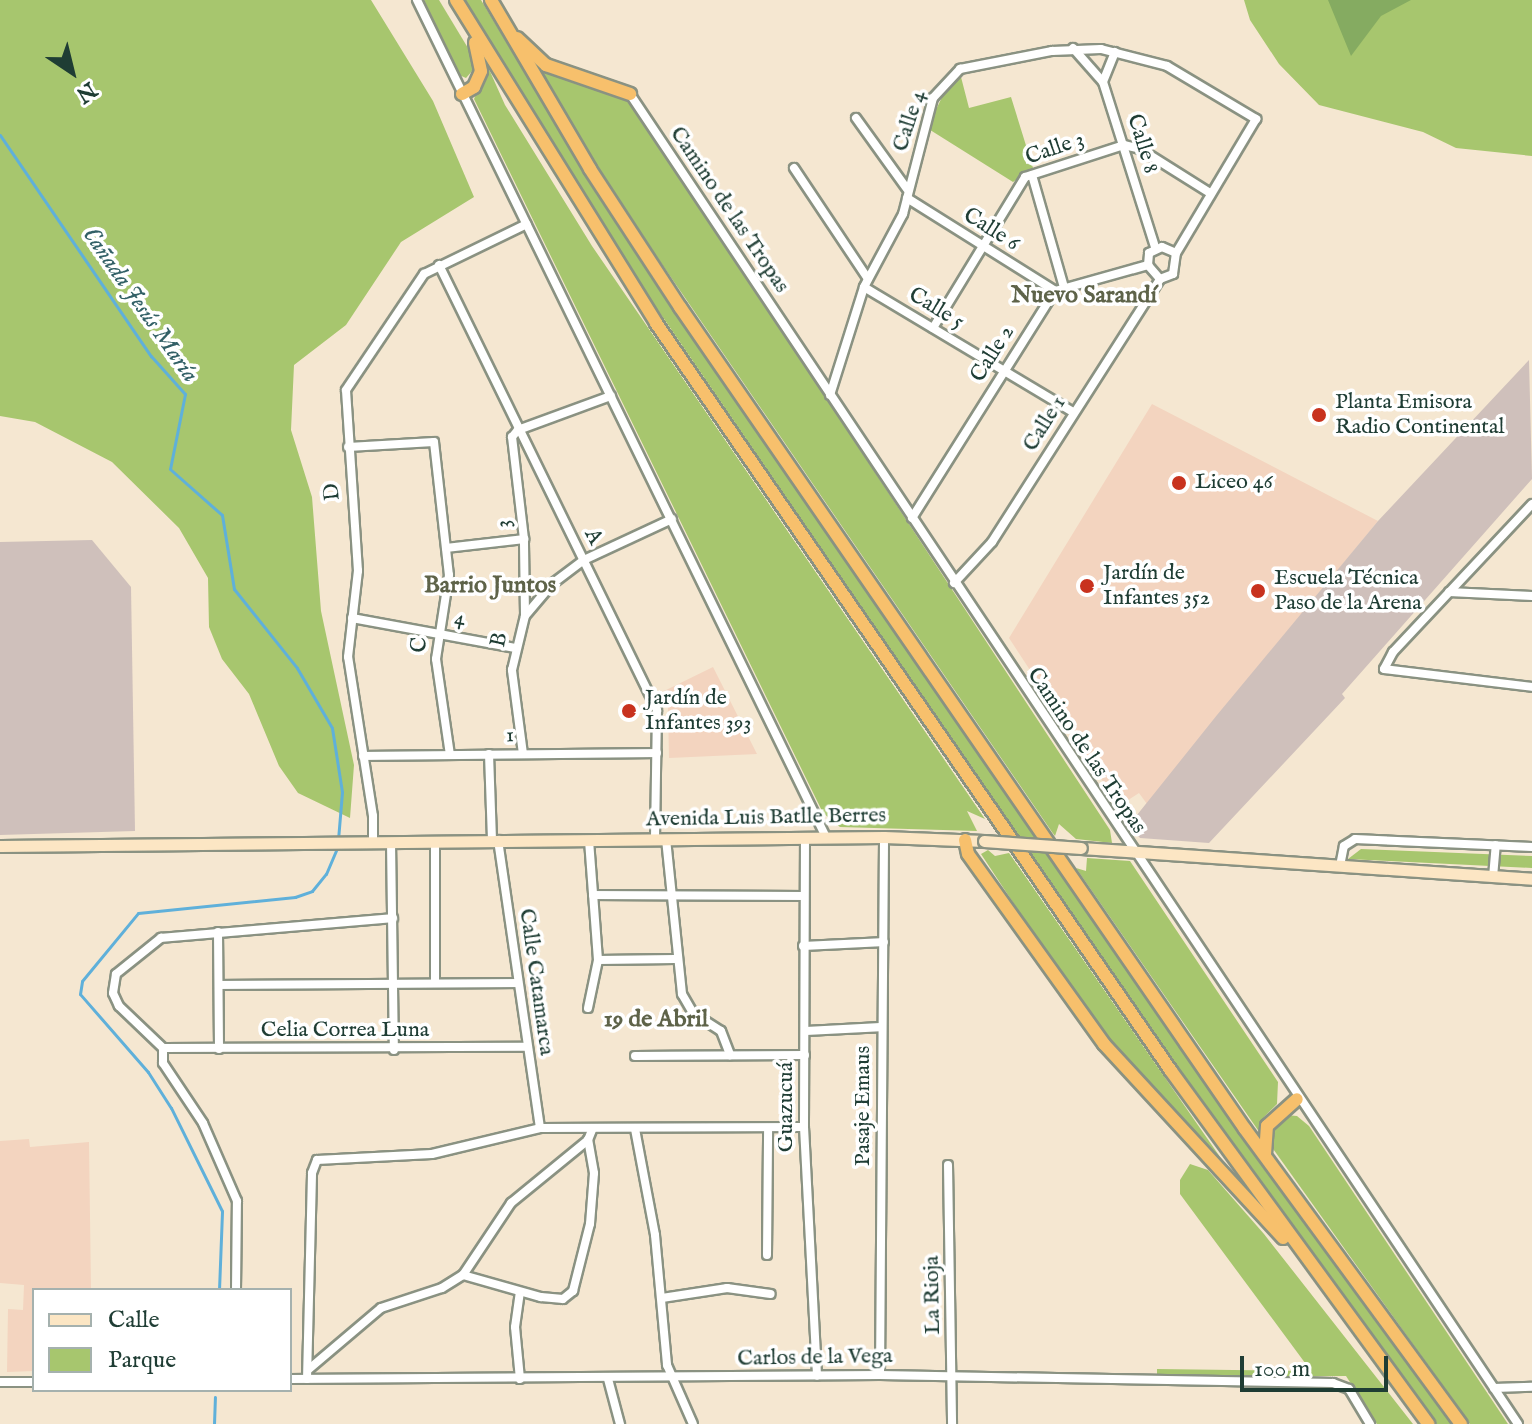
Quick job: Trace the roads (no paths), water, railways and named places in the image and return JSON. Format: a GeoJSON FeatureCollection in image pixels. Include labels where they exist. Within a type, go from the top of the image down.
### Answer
{"type":"FeatureCollection","features":[{"type":"Feature","properties":{"kind":"highway"},"geometry":{"type":"LineString","coordinates":[[456,0],[656,323],[1316,1273],[1428,1424]]}},
{"type":"Feature","properties":{"kind":"highway"},"geometry":{"type":"LineString","coordinates":[[491,0],[680,307],[1268,1160],[1461,1424]]}},
{"type":"Feature","properties":{"kind":"highway"},"geometry":{"type":"LineString","coordinates":[[462,94],[474,87],[481,71],[464,14]]}},
{"type":"Feature","properties":{"kind":"highway"},"geometry":{"type":"LineString","coordinates":[[499,16],[546,65],[630,94]]}},
{"type":"Feature","properties":{"kind":"highway"},"geometry":{"type":"LineString","coordinates":[[965,840],[968,854],[1104,1044],[1316,1273]]}},
{"type":"Feature","properties":{"kind":"highway"},"geometry":{"type":"LineString","coordinates":[[1268,1160],[1263,1138],[1267,1126],[1297,1099]]}},
{"type":"Feature","properties":{"kind":"main road","name":"Avenida Luis Batlle Berres"},"geometry":{"type":"LineString","coordinates":[[0,846],[884,837],[984,841],[1532,879]]}},
{"type":"Feature","properties":{"kind":"street"},"geometry":{"type":"LineString","coordinates":[[417,0],[826,837]]}},
{"type":"Feature","properties":{"kind":"street"},"geometry":{"type":"LineString","coordinates":[[1073,48],[1103,82],[1115,52]]}},
{"type":"Feature","properties":{"kind":"street","name":"Calle 4"},"geometry":{"type":"LineString","coordinates":[[830,395],[866,283],[907,194],[933,98],[960,69],[1073,48],[1115,52],[1167,66],[1256,119],[1210,193]]}},
{"type":"Feature","properties":{"kind":"street","name":"Calle 8"},"geometry":{"type":"LineString","coordinates":[[1103,82],[1155,247]]}},
{"type":"Feature","properties":{"kind":"street","name":"Camino de las Tropas"},"geometry":{"type":"LineString","coordinates":[[630,94],[1132,852],[1518,1424]]}},
{"type":"Feature","properties":{"kind":"street","name":"Calle 6"},"geometry":{"type":"LineString","coordinates":[[856,118],[907,194],[984,247],[1059,289]]}},
{"type":"Feature","properties":{"kind":"street"},"geometry":{"type":"LineString","coordinates":[[1124,145],[1140,149],[1210,193],[1176,253],[1155,247],[1148,265]]}},
{"type":"Feature","properties":{"kind":"street","name":"Calle 3"},"geometry":{"type":"LineString","coordinates":[[933,328],[984,247],[1020,181],[1124,145]]}},
{"type":"Feature","properties":{"kind":"street","name":"Calle 5"},"geometry":{"type":"LineString","coordinates":[[794,168],[866,283],[933,328],[1073,412]]}},
{"type":"Feature","properties":{"kind":"street"},"geometry":{"type":"LineString","coordinates":[[1032,175],[1059,289],[1148,265]]}},
{"type":"Feature","properties":{"kind":"street","name":"D"},"geometry":{"type":"LineString","coordinates":[[373,843],[348,657],[358,571],[348,447],[349,382],[414,286],[439,265],[527,224]]}},
{"type":"Feature","properties":{"kind":"street","name":"Calle 1"},"geometry":{"type":"LineString","coordinates":[[954,583],[992,542],[1160,279],[1173,274],[1176,253]]}},
{"type":"Feature","properties":{"kind":"street","name":"A"},"geometry":{"type":"LineString","coordinates":[[439,265],[657,710],[661,839],[671,898],[675,959],[688,1008],[721,1031],[730,1055]]}},
{"type":"Feature","properties":{"kind":"street"},"geometry":{"type":"LineString","coordinates":[[1148,265],[1160,279]]}},
{"type":"Feature","properties":{"kind":"street","name":"Calle 2"},"geometry":{"type":"LineString","coordinates":[[912,518],[1059,289]]}},
{"type":"Feature","properties":{"kind":"street"},"geometry":{"type":"LineString","coordinates":[[518,430],[611,396]]}},
{"type":"Feature","properties":{"kind":"street","name":"3"},"geometry":{"type":"LineString","coordinates":[[518,430],[512,437],[524,539],[525,616]]}},
{"type":"Feature","properties":{"kind":"street","name":"C"},"geometry":{"type":"LineString","coordinates":[[348,447],[434,442],[449,575],[436,659],[450,755]]}},
{"type":"Feature","properties":{"kind":"street"},"geometry":{"type":"LineString","coordinates":[[1532,504],[1448,592],[1384,669],[1532,687]]}},
{"type":"Feature","properties":{"kind":"street","name":"B"},"geometry":{"type":"LineString","coordinates":[[523,754],[512,691],[515,648],[525,616],[552,584],[584,560],[672,519]]}},
{"type":"Feature","properties":{"kind":"street"},"geometry":{"type":"LineString","coordinates":[[446,548],[524,539]]}},
{"type":"Feature","properties":{"kind":"street"},"geometry":{"type":"LineString","coordinates":[[1448,592],[1532,596]]}},
{"type":"Feature","properties":{"kind":"street","name":"4"},"geometry":{"type":"LineString","coordinates":[[352,618],[515,648]]}},
{"type":"Feature","properties":{"kind":"street","name":"1"},"geometry":{"type":"LineString","coordinates":[[363,756],[657,753]]}},
{"type":"Feature","properties":{"kind":"street","name":"Calle Catamarca"},"geometry":{"type":"LineString","coordinates":[[489,754],[495,840],[540,1128]]}},
{"type":"Feature","properties":{"kind":"street","name":"Guazucuá"},"geometry":{"type":"LineString","coordinates":[[805,837],[802,896],[806,1031],[804,1127],[817,1376]]}},
{"type":"Feature","properties":{"kind":"street","name":"Pasaje Emaus"},"geometry":{"type":"LineString","coordinates":[[880,1375],[884,837]]}},
{"type":"Feature","properties":{"kind":"street"},"geometry":{"type":"LineString","coordinates":[[1340,866],[1344,846],[1355,839],[1532,847]]}},
{"type":"Feature","properties":{"kind":"street"},"geometry":{"type":"LineString","coordinates":[[588,1008],[598,960],[589,840]]}},
{"type":"Feature","properties":{"kind":"street"},"geometry":{"type":"LineString","coordinates":[[435,841],[435,983]]}},
{"type":"Feature","properties":{"kind":"street"},"geometry":{"type":"LineString","coordinates":[[391,842],[394,1050]]}},
{"type":"Feature","properties":{"kind":"street"},"geometry":{"type":"LineString","coordinates":[[1493,877],[1496,845]]}},
{"type":"Feature","properties":{"kind":"street"},"geometry":{"type":"LineString","coordinates":[[593,895],[671,898],[802,896]]}},
{"type":"Feature","properties":{"kind":"street"},"geometry":{"type":"LineString","coordinates":[[236,1288],[237,1201],[203,1123],[163,1063],[163,1048],[119,1006],[113,993],[116,974],[151,941],[218,932],[393,918]]}},
{"type":"Feature","properties":{"kind":"street"},"geometry":{"type":"LineString","coordinates":[[218,932],[219,1049]]}},
{"type":"Feature","properties":{"kind":"street"},"geometry":{"type":"LineString","coordinates":[[803,946],[884,942]]}},
{"type":"Feature","properties":{"kind":"street"},"geometry":{"type":"LineString","coordinates":[[598,960],[675,959]]}},
{"type":"Feature","properties":{"kind":"street"},"geometry":{"type":"LineString","coordinates":[[219,985],[518,983]]}},
{"type":"Feature","properties":{"kind":"street"},"geometry":{"type":"LineString","coordinates":[[806,1031],[882,1027]]}},
{"type":"Feature","properties":{"kind":"street","name":"Celia Correa Luna"},"geometry":{"type":"LineString","coordinates":[[163,1048],[394,1050],[527,1047]]}},
{"type":"Feature","properties":{"kind":"street"},"geometry":{"type":"LineString","coordinates":[[635,1056],[805,1055]]}},
{"type":"Feature","properties":{"kind":"street"},"geometry":{"type":"LineString","coordinates":[[307,1379],[314,1162],[432,1154],[540,1128],[804,1127]]}},
{"type":"Feature","properties":{"kind":"street"},"geometry":{"type":"LineString","coordinates":[[635,1129],[662,1298],[667,1365],[693,1424]]}},
{"type":"Feature","properties":{"kind":"street"},"geometry":{"type":"LineString","coordinates":[[767,1255],[768,1129]]}},
{"type":"Feature","properties":{"kind":"street"},"geometry":{"type":"LineString","coordinates":[[309,1369],[381,1308],[442,1288],[463,1275],[516,1198],[588,1140],[592,1130]]}},
{"type":"Feature","properties":{"kind":"street"},"geometry":{"type":"LineString","coordinates":[[463,1275],[520,1293],[563,1299],[573,1291],[590,1224],[594,1173],[588,1140]]}},
{"type":"Feature","properties":{"kind":"street","name":"La Rioja"},"geometry":{"type":"LineString","coordinates":[[948,1165],[952,1424]]}},
{"type":"Feature","properties":{"kind":"street"},"geometry":{"type":"LineString","coordinates":[[662,1298],[727,1288],[771,1294]]}},
{"type":"Feature","properties":{"kind":"street"},"geometry":{"type":"LineString","coordinates":[[520,1293],[515,1327],[520,1379]]}},
{"type":"Feature","properties":{"kind":"street","name":"Carlos de la Vega"},"geometry":{"type":"LineString","coordinates":[[292,1379],[674,1379],[880,1375],[1339,1384],[1354,1395],[1370,1424]]}},
{"type":"Feature","properties":{"kind":"street"},"geometry":{"type":"LineString","coordinates":[[608,1379],[620,1424]]}},
{"type":"Feature","properties":{"kind":"street"},"geometry":{"type":"LineString","coordinates":[[0,1382],[32,1382]]}},
{"type":"Feature","properties":{"kind":"street"},"geometry":{"type":"LineString","coordinates":[[1494,1388],[1532,1387]]}},
{"type":"Feature","properties":{"kind":"waterway","name":"Cañada Jesús María"},"geometry":{"type":"LineString","coordinates":[[0,135],[151,356],[185,394],[170,469],[222,515],[234,589],[297,668],[332,728],[342,792],[338,840]]}},
{"type":"Feature","properties":{"kind":"waterway","name":"Cañada Jesús María"},"geometry":{"type":"LineString","coordinates":[[219,1288],[222,1211],[171,1108],[148,1072],[80,994],[82,981],[138,913],[295,897],[312,891],[326,874],[337,848]]}},
{"type":"Feature","properties":{"kind":"waterway","name":"Cañada Jesús María"},"geometry":{"type":"LineString","coordinates":[[214,1424],[215,1397]]}},
{"type":"Feature","properties":{"kind":"place","name":"Planta Emisora Radio Continental"},"geometry":{"type":"Point","coordinates":[1319,415]}},
{"type":"Feature","properties":{"kind":"place","name":"Liceo 46"},"geometry":{"type":"Point","coordinates":[1179,483]}},
{"type":"Feature","properties":{"kind":"place","name":"Jardín de Infantes 352"},"geometry":{"type":"Point","coordinates":[1087,586]}},
{"type":"Feature","properties":{"kind":"place","name":"Escuela Técnica Paso de la Arena"},"geometry":{"type":"Point","coordinates":[1258,591]}},
{"type":"Feature","properties":{"kind":"place","name":"Jardín de Infantes 393"},"geometry":{"type":"Point","coordinates":[629,711]}},
{"type":"Feature","properties":{"kind":"district","name":"Nuevo Sarandí"},"geometry":{"type":"Point","coordinates":[1084,296]}},
{"type":"Feature","properties":{"kind":"district","name":"Barrio Juntos"},"geometry":{"type":"Point","coordinates":[490,586]}},
{"type":"Feature","properties":{"kind":"district","name":"19 de Abril"},"geometry":{"type":"Point","coordinates":[656,1020]}}]}
